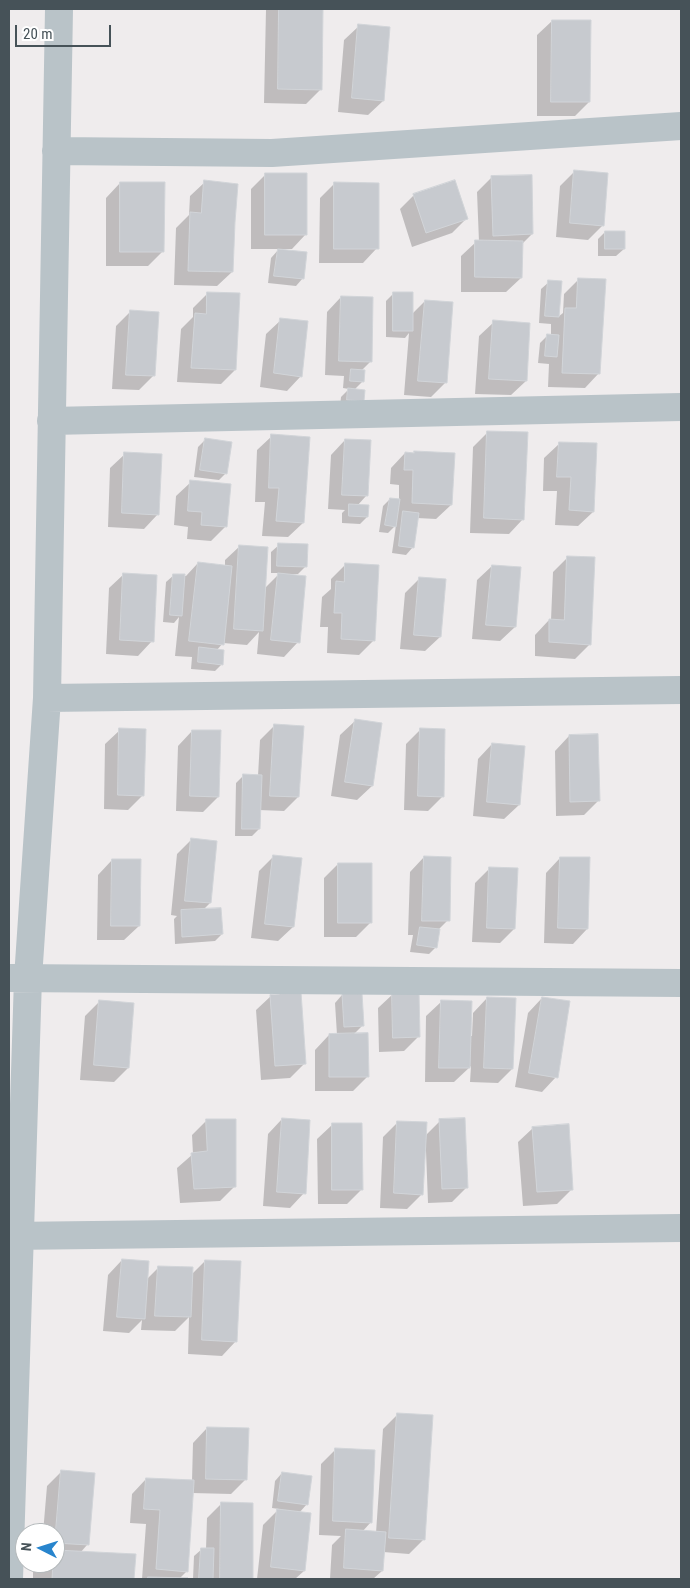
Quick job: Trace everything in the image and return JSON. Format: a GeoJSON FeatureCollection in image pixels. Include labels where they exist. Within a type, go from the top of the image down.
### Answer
{"type":"FeatureCollection","features":[{"type":"Feature","properties":{"kind":"street"},"geometry":{"type":"LineString","coordinates":[[9,1579],[18,978],[47,698],[58,17]]}},
{"type":"Feature","properties":{"kind":"street"},"geometry":{"type":"LineString","coordinates":[[56,151],[272,153],[681,126]]}},
{"type":"Feature","properties":{"kind":"street"},"geometry":{"type":"LineString","coordinates":[[51,421],[681,407]]}},
{"type":"Feature","properties":{"kind":"street"},"geometry":{"type":"LineString","coordinates":[[47,698],[681,690]]}},
{"type":"Feature","properties":{"kind":"street"},"geometry":{"type":"LineString","coordinates":[[18,978],[681,983]]}},
{"type":"Feature","properties":{"kind":"street"},"geometry":{"type":"LineString","coordinates":[[15,1235],[681,1228]]}},
{"type":"Feature","properties":{"kind":"building"},"geometry":{"type":"Polygon","coordinates":[[[279,9],[323,9],[322,90],[278,89],[279,9]]]}},
{"type":"Feature","properties":{"kind":"building"},"geometry":{"type":"Polygon","coordinates":[[[552,20],[591,20],[590,102],[551,102],[552,20]]]}},
{"type":"Feature","properties":{"kind":"building"},"geometry":{"type":"Polygon","coordinates":[[[358,24],[390,27],[384,101],[352,98],[358,24]]]}},
{"type":"Feature","properties":{"kind":"building"},"geometry":{"type":"Polygon","coordinates":[[[574,170],[608,173],[604,226],[570,223],[574,170]]]}},
{"type":"Feature","properties":{"kind":"building"},"geometry":{"type":"Polygon","coordinates":[[[265,173],[307,173],[307,235],[265,235],[265,173]]]}},
{"type":"Feature","properties":{"kind":"building"},"geometry":{"type":"Polygon","coordinates":[[[532,175],[533,234],[493,236],[491,176],[532,175]]]}},
{"type":"Feature","properties":{"kind":"building"},"geometry":{"type":"Polygon","coordinates":[[[204,180],[238,184],[233,272],[188,271],[190,212],[201,213],[204,180]]]}},
{"type":"Feature","properties":{"kind":"building"},"geometry":{"type":"Polygon","coordinates":[[[455,180],[468,219],[426,233],[413,194],[455,180]]]}},
{"type":"Feature","properties":{"kind":"building"},"geometry":{"type":"Polygon","coordinates":[[[120,182],[165,182],[164,252],[120,252],[120,182]]]}},
{"type":"Feature","properties":{"kind":"building"},"geometry":{"type":"Polygon","coordinates":[[[334,182],[379,183],[379,249],[334,249],[334,182]]]}},
{"type":"Feature","properties":{"kind":"building"},"geometry":{"type":"Polygon","coordinates":[[[605,231],[625,231],[625,249],[605,249],[605,231]]]}},
{"type":"Feature","properties":{"kind":"building"},"geometry":{"type":"Polygon","coordinates":[[[475,240],[523,241],[522,278],[475,277],[475,240]]]}},
{"type":"Feature","properties":{"kind":"building"},"geometry":{"type":"Polygon","coordinates":[[[278,249],[307,252],[304,279],[274,276],[278,249]]]}},
{"type":"Feature","properties":{"kind":"building"},"geometry":{"type":"Polygon","coordinates":[[[578,278],[606,279],[600,374],[562,373],[565,308],[576,308],[578,278]]]}},
{"type":"Feature","properties":{"kind":"building"},"geometry":{"type":"Polygon","coordinates":[[[548,280],[562,281],[559,317],[545,316],[548,280]]]}},
{"type":"Feature","properties":{"kind":"building"},"geometry":{"type":"Polygon","coordinates":[[[207,292],[240,293],[236,370],[191,368],[195,313],[206,314],[207,292]]]}},
{"type":"Feature","properties":{"kind":"building"},"geometry":{"type":"Polygon","coordinates":[[[393,292],[413,292],[413,331],[393,331],[393,292]]]}},
{"type":"Feature","properties":{"kind":"building"},"geometry":{"type":"Polygon","coordinates":[[[341,296],[373,297],[372,362],[339,361],[341,296]]]}},
{"type":"Feature","properties":{"kind":"building"},"geometry":{"type":"Polygon","coordinates":[[[425,300],[453,302],[447,383],[418,381],[425,300]]]}},
{"type":"Feature","properties":{"kind":"building"},"geometry":{"type":"Polygon","coordinates":[[[130,310],[159,312],[155,376],[126,375],[130,310]]]}},
{"type":"Feature","properties":{"kind":"building"},"geometry":{"type":"Polygon","coordinates":[[[280,318],[308,321],[302,377],[274,373],[280,318]]]}},
{"type":"Feature","properties":{"kind":"building"},"geometry":{"type":"Polygon","coordinates":[[[493,320],[530,323],[527,381],[489,379],[493,320]]]}},
{"type":"Feature","properties":{"kind":"building"},"geometry":{"type":"Polygon","coordinates":[[[547,334],[559,335],[557,357],[545,356],[547,334]]]}},
{"type":"Feature","properties":{"kind":"building"},"geometry":{"type":"Polygon","coordinates":[[[351,369],[365,370],[364,382],[350,381],[351,369]]]}},
{"type":"Feature","properties":{"kind":"building"},"geometry":{"type":"Polygon","coordinates":[[[348,388],[365,390],[364,401],[347,400],[348,388]]]}},
{"type":"Feature","properties":{"kind":"building"},"geometry":{"type":"Polygon","coordinates":[[[487,431],[528,432],[524,520],[484,518],[487,431]]]}},
{"type":"Feature","properties":{"kind":"building"},"geometry":{"type":"Polygon","coordinates":[[[271,434],[310,437],[304,523],[276,521],[279,488],[269,488],[271,434]]]}},
{"type":"Feature","properties":{"kind":"building"},"geometry":{"type":"Polygon","coordinates":[[[205,438],[232,442],[227,474],[200,470],[205,438]]]}},
{"type":"Feature","properties":{"kind":"building"},"geometry":{"type":"Polygon","coordinates":[[[345,439],[371,440],[368,496],[342,495],[345,439]]]}},
{"type":"Feature","properties":{"kind":"building"},"geometry":{"type":"Polygon","coordinates":[[[559,442],[597,443],[594,512],[569,510],[571,477],[557,477],[559,442]]]}},
{"type":"Feature","properties":{"kind":"building"},"geometry":{"type":"Polygon","coordinates":[[[414,451],[455,453],[452,505],[412,503],[413,470],[404,470],[405,452],[414,453],[414,451]]]}},
{"type":"Feature","properties":{"kind":"building"},"geometry":{"type":"Polygon","coordinates":[[[124,452],[162,454],[159,515],[122,513],[124,452]]]}},
{"type":"Feature","properties":{"kind":"building"},"geometry":{"type":"Polygon","coordinates":[[[190,480],[231,484],[227,527],[201,525],[202,512],[188,511],[190,480]]]}},
{"type":"Feature","properties":{"kind":"building"},"geometry":{"type":"Polygon","coordinates":[[[390,498],[400,499],[396,527],[385,525],[390,498]]]}},
{"type":"Feature","properties":{"kind":"building"},"geometry":{"type":"Polygon","coordinates":[[[349,504],[369,505],[368,517],[349,516],[349,504]]]}},
{"type":"Feature","properties":{"kind":"building"},"geometry":{"type":"Polygon","coordinates":[[[403,511],[419,513],[414,548],[399,546],[403,511]]]}},
{"type":"Feature","properties":{"kind":"building"},"geometry":{"type":"Polygon","coordinates":[[[278,543],[308,544],[307,567],[277,566],[278,543]]]}},
{"type":"Feature","properties":{"kind":"building"},"geometry":{"type":"Polygon","coordinates":[[[239,545],[268,547],[263,631],[234,629],[239,545]]]}},
{"type":"Feature","properties":{"kind":"building"},"geometry":{"type":"Polygon","coordinates":[[[567,556],[595,557],[591,645],[549,642],[549,619],[564,620],[567,556]]]}},
{"type":"Feature","properties":{"kind":"building"},"geometry":{"type":"Polygon","coordinates":[[[198,562],[232,566],[224,645],[189,641],[198,562]]]}},
{"type":"Feature","properties":{"kind":"building"},"geometry":{"type":"Polygon","coordinates":[[[345,563],[379,565],[375,641],[341,639],[342,613],[334,613],[336,581],[344,582],[345,563]]]}},
{"type":"Feature","properties":{"kind":"building"},"geometry":{"type":"Polygon","coordinates":[[[492,565],[521,567],[516,627],[486,625],[492,565]]]}},
{"type":"Feature","properties":{"kind":"building"},"geometry":{"type":"Polygon","coordinates":[[[123,573],[157,575],[154,642],[120,640],[123,573]]]}},
{"type":"Feature","properties":{"kind":"building"},"geometry":{"type":"Polygon","coordinates":[[[278,573],[306,576],[300,643],[271,640],[278,573]]]}},
{"type":"Feature","properties":{"kind":"building"},"geometry":{"type":"Polygon","coordinates":[[[173,574],[185,574],[182,616],[170,615],[173,574]]]}},
{"type":"Feature","properties":{"kind":"building"},"geometry":{"type":"Polygon","coordinates":[[[419,577],[446,579],[441,637],[414,635],[419,577]]]}},
{"type":"Feature","properties":{"kind":"building"},"geometry":{"type":"Polygon","coordinates":[[[199,647],[224,650],[223,665],[198,662],[199,647]]]}},
{"type":"Feature","properties":{"kind":"building"},"geometry":{"type":"Polygon","coordinates":[[[355,719],[382,723],[373,786],[345,782],[355,719]]]}},
{"type":"Feature","properties":{"kind":"building"},"geometry":{"type":"Polygon","coordinates":[[[274,724],[304,726],[299,797],[270,796],[274,724]]]}},
{"type":"Feature","properties":{"kind":"building"},"geometry":{"type":"Polygon","coordinates":[[[119,728],[146,729],[144,796],[118,795],[119,728]]]}},
{"type":"Feature","properties":{"kind":"building"},"geometry":{"type":"Polygon","coordinates":[[[420,728],[445,729],[444,797],[418,796],[420,728]]]}},
{"type":"Feature","properties":{"kind":"building"},"geometry":{"type":"Polygon","coordinates":[[[192,730],[221,730],[219,797],[190,796],[192,730]]]}},
{"type":"Feature","properties":{"kind":"building"},"geometry":{"type":"Polygon","coordinates":[[[598,734],[600,801],[570,802],[569,735],[598,734]]]}},
{"type":"Feature","properties":{"kind":"building"},"geometry":{"type":"Polygon","coordinates":[[[492,743],[525,746],[520,805],[487,802],[492,743]]]}},
{"type":"Feature","properties":{"kind":"building"},"geometry":{"type":"Polygon","coordinates":[[[243,774],[262,775],[260,829],[242,829],[243,774]]]}},
{"type":"Feature","properties":{"kind":"building"},"geometry":{"type":"Polygon","coordinates":[[[191,838],[217,841],[211,903],[185,901],[191,838]]]}},
{"type":"Feature","properties":{"kind":"building"},"geometry":{"type":"Polygon","coordinates":[[[273,855],[302,858],[294,927],[265,924],[273,855]]]}},
{"type":"Feature","properties":{"kind":"building"},"geometry":{"type":"Polygon","coordinates":[[[424,856],[451,857],[450,921],[422,921],[424,856]]]}},
{"type":"Feature","properties":{"kind":"building"},"geometry":{"type":"Polygon","coordinates":[[[560,857],[590,857],[588,929],[558,928],[560,857]]]}},
{"type":"Feature","properties":{"kind":"building"},"geometry":{"type":"Polygon","coordinates":[[[112,859],[141,859],[140,926],[111,926],[112,859]]]}},
{"type":"Feature","properties":{"kind":"building"},"geometry":{"type":"Polygon","coordinates":[[[338,863],[372,863],[372,923],[338,923],[338,863]]]}},
{"type":"Feature","properties":{"kind":"building"},"geometry":{"type":"Polygon","coordinates":[[[489,867],[518,868],[515,929],[487,928],[489,867]]]}},
{"type":"Feature","properties":{"kind":"building"},"geometry":{"type":"Polygon","coordinates":[[[221,908],[223,934],[182,937],[181,910],[221,908]]]}},
{"type":"Feature","properties":{"kind":"building"},"geometry":{"type":"Polygon","coordinates":[[[420,927],[440,929],[437,948],[417,945],[420,927]]]}},
{"type":"Feature","properties":{"kind":"building"},"geometry":{"type":"Polygon","coordinates":[[[301,992],[306,1064],[275,1066],[270,995],[301,992]]]}},
{"type":"Feature","properties":{"kind":"building"},"geometry":{"type":"Polygon","coordinates":[[[392,992],[419,992],[420,1037],[393,1038],[392,992]]]}},
{"type":"Feature","properties":{"kind":"building"},"geometry":{"type":"Polygon","coordinates":[[[362,993],[364,1026],[344,1027],[342,994],[362,993]]]}},
{"type":"Feature","properties":{"kind":"building"},"geometry":{"type":"Polygon","coordinates":[[[487,997],[516,998],[513,1069],[484,1068],[487,997]]]}},
{"type":"Feature","properties":{"kind":"building"},"geometry":{"type":"Polygon","coordinates":[[[542,997],[570,1001],[558,1078],[529,1073],[542,997]]]}},
{"type":"Feature","properties":{"kind":"building"},"geometry":{"type":"Polygon","coordinates":[[[99,1000],[134,1003],[129,1068],[94,1065],[99,1000]]]}},
{"type":"Feature","properties":{"kind":"building"},"geometry":{"type":"Polygon","coordinates":[[[441,1000],[472,1001],[470,1068],[439,1068],[441,1000]]]}},
{"type":"Feature","properties":{"kind":"building"},"geometry":{"type":"Polygon","coordinates":[[[368,1033],[369,1077],[329,1077],[329,1034],[368,1033]]]}},
{"type":"Feature","properties":{"kind":"building"},"geometry":{"type":"Polygon","coordinates":[[[282,1118],[310,1120],[306,1194],[277,1192],[282,1118]]]}},
{"type":"Feature","properties":{"kind":"building"},"geometry":{"type":"Polygon","coordinates":[[[465,1118],[468,1188],[442,1189],[439,1119],[465,1118]]]}},
{"type":"Feature","properties":{"kind":"building"},"geometry":{"type":"Polygon","coordinates":[[[206,1119],[236,1119],[236,1187],[194,1189],[191,1153],[207,1151],[206,1119]]]}},
{"type":"Feature","properties":{"kind":"building"},"geometry":{"type":"Polygon","coordinates":[[[397,1121],[427,1122],[423,1195],[394,1193],[397,1121]]]}},
{"type":"Feature","properties":{"kind":"building"},"geometry":{"type":"Polygon","coordinates":[[[332,1123],[362,1123],[363,1190],[332,1190],[332,1123]]]}},
{"type":"Feature","properties":{"kind":"building"},"geometry":{"type":"Polygon","coordinates":[[[569,1124],[573,1190],[537,1192],[532,1127],[569,1124]]]}},
{"type":"Feature","properties":{"kind":"building"},"geometry":{"type":"Polygon","coordinates":[[[122,1259],[149,1261],[145,1319],[117,1317],[122,1259]]]}},
{"type":"Feature","properties":{"kind":"building"},"geometry":{"type":"Polygon","coordinates":[[[205,1260],[241,1261],[237,1342],[202,1340],[205,1260]]]}},
{"type":"Feature","properties":{"kind":"building"},"geometry":{"type":"Polygon","coordinates":[[[158,1266],[193,1267],[191,1317],[155,1316],[158,1266]]]}},
{"type":"Feature","properties":{"kind":"building"},"geometry":{"type":"Polygon","coordinates":[[[397,1413],[433,1415],[425,1540],[389,1538],[397,1413]]]}},
{"type":"Feature","properties":{"kind":"building"},"geometry":{"type":"Polygon","coordinates":[[[207,1427],[249,1428],[247,1480],[206,1479],[207,1427]]]}},
{"type":"Feature","properties":{"kind":"building"},"geometry":{"type":"Polygon","coordinates":[[[335,1448],[375,1450],[372,1523],[333,1521],[335,1448]]]}},
{"type":"Feature","properties":{"kind":"building"},"geometry":{"type":"Polygon","coordinates":[[[61,1470],[95,1473],[89,1545],[65,1544],[65,1523],[57,1523],[61,1470]]]}},
{"type":"Feature","properties":{"kind":"building"},"geometry":{"type":"Polygon","coordinates":[[[282,1472],[312,1476],[308,1505],[278,1501],[282,1472]]]}},
{"type":"Feature","properties":{"kind":"building"},"geometry":{"type":"Polygon","coordinates":[[[146,1478],[194,1480],[188,1572],[156,1569],[160,1510],[144,1509],[146,1478]]]}},
{"type":"Feature","properties":{"kind":"building"},"geometry":{"type":"Polygon","coordinates":[[[221,1502],[253,1503],[253,1579],[220,1579],[221,1502]]]}},
{"type":"Feature","properties":{"kind":"building"},"geometry":{"type":"Polygon","coordinates":[[[277,1509],[311,1513],[305,1571],[271,1567],[277,1509]]]}},
{"type":"Feature","properties":{"kind":"building"},"geometry":{"type":"Polygon","coordinates":[[[346,1529],[386,1532],[383,1571],[344,1568],[346,1529]]]}},
{"type":"Feature","properties":{"kind":"building"},"geometry":{"type":"Polygon","coordinates":[[[201,1548],[214,1548],[213,1579],[199,1579],[201,1548]]]}},
{"type":"Feature","properties":{"kind":"building"},"geometry":{"type":"Polygon","coordinates":[[[65,1550],[136,1554],[134,1579],[52,1579],[52,1573],[65,1573],[65,1550]]]}},
{"type":"Feature","properties":{"kind":"building"},"geometry":{"type":"Polygon","coordinates":[[[148,1577],[188,1578],[148,1579],[148,1577]]]}}]}
